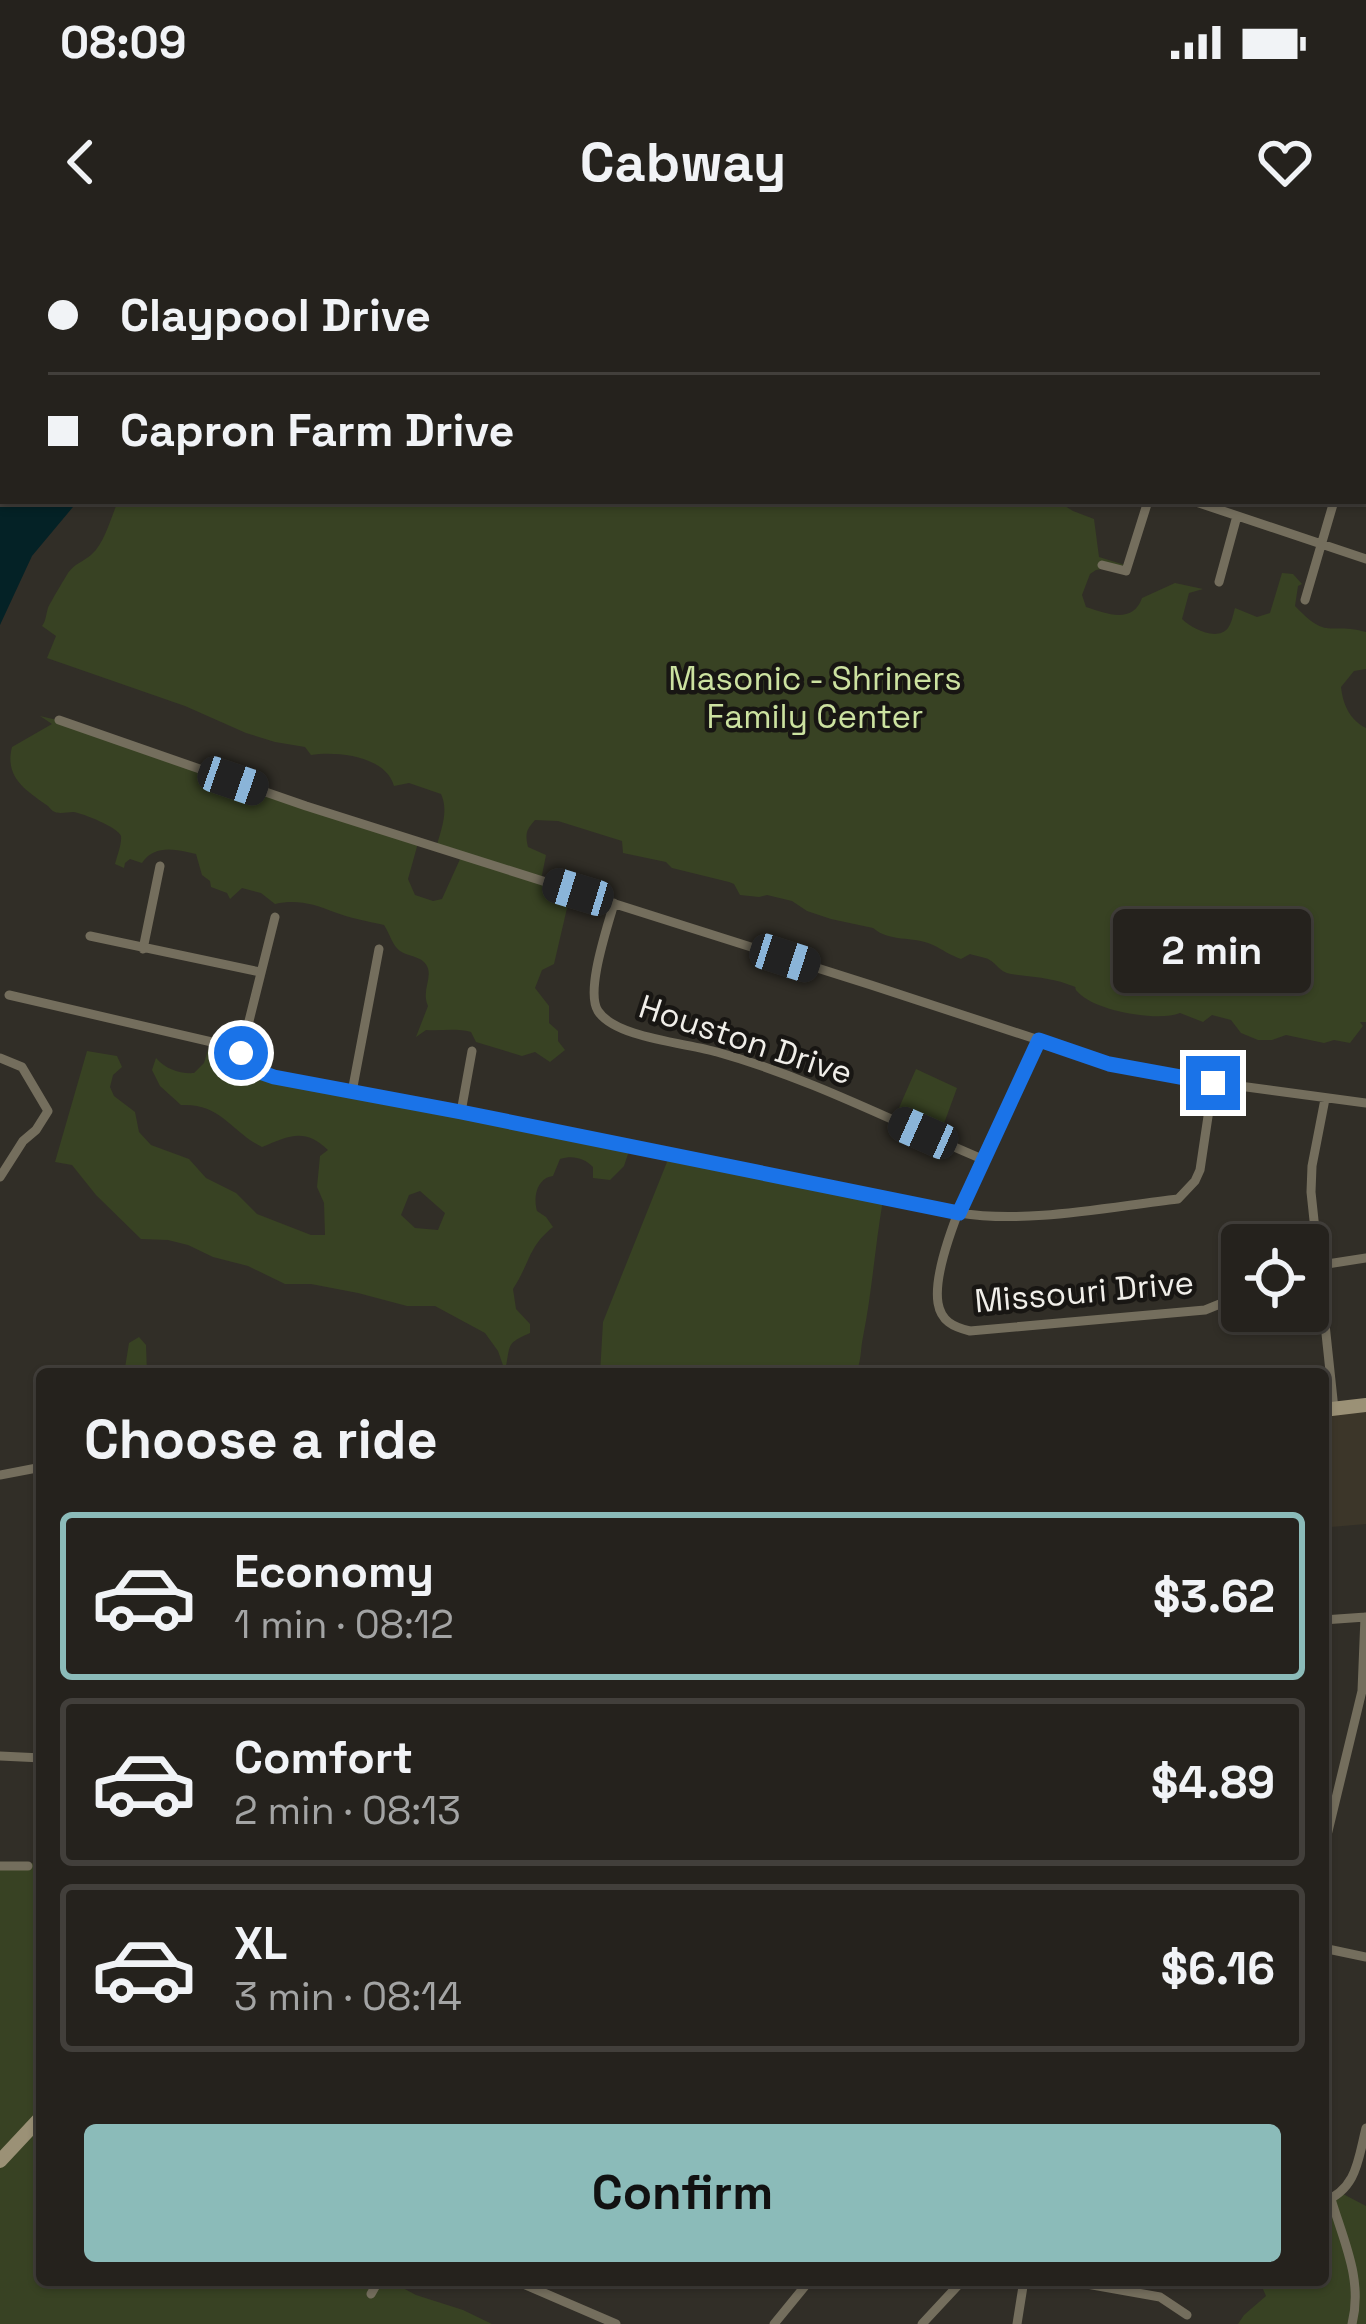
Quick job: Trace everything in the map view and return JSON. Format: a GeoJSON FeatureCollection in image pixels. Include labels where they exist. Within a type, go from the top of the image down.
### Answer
{"type":"FeatureCollection","features":[{"type":"Feature","properties":{"kind":"street"},"geometry":{"type":"LineString","coordinates":[[1102,565],[1126,571],[1147,504]]}},
{"type":"Feature","properties":{"kind":"street"},"geometry":{"type":"LineString","coordinates":[[1202,504],[1366,559]]}},
{"type":"Feature","properties":{"kind":"street"},"geometry":{"type":"LineString","coordinates":[[1305,600],[1333,504]]}},
{"type":"Feature","properties":{"kind":"street"},"geometry":{"type":"LineString","coordinates":[[1220,582],[1238,516]]}},
{"type":"Feature","properties":{"kind":"street"},"geometry":{"type":"LineString","coordinates":[[59,720],[306,806],[1109,1064],[1366,1103]]}},
{"type":"Feature","properties":{"kind":"street"},"geometry":{"type":"LineString","coordinates":[[143,949],[160,866]]}},
{"type":"Feature","properties":{"kind":"street","name":"Houston Drive"},"geometry":{"type":"LineString","coordinates":[[614,903],[594,1001],[606,1020],[622,1030],[781,1072],[982,1159]]}},
{"type":"Feature","properties":{"kind":"street"},"geometry":{"type":"LineString","coordinates":[[275,916],[241,1051],[251,1069],[959,1213],[988,1218],[1178,1199],[1200,1170],[1213,1083]]}},
{"type":"Feature","properties":{"kind":"street"},"geometry":{"type":"LineString","coordinates":[[90,936],[260,972]]}},
{"type":"Feature","properties":{"kind":"street"},"geometry":{"type":"LineString","coordinates":[[352,1092],[379,949]]}},
{"type":"Feature","properties":{"kind":"street"},"geometry":{"type":"LineString","coordinates":[[9,995],[241,1051]]}},
{"type":"Feature","properties":{"kind":"street","name":"Missouri Drive"},"geometry":{"type":"LineString","coordinates":[[1039,1040],[959,1213],[941,1267],[937,1300],[943,1318],[953,1327],[970,1331],[1204,1310],[1221,1303]]}},
{"type":"Feature","properties":{"kind":"street"},"geometry":{"type":"LineString","coordinates":[[461,1112],[472,1051]]}},
{"type":"Feature","properties":{"kind":"street"},"geometry":{"type":"LineString","coordinates":[[0,1058],[22,1067],[48,1111],[0,1178]]}},
{"type":"Feature","properties":{"kind":"street"},"geometry":{"type":"LineString","coordinates":[[1312,1224],[1312,1166],[1325,1099]]}},
{"type":"Feature","properties":{"kind":"street"},"geometry":{"type":"LineString","coordinates":[[1329,1264],[1366,1258]]}},
{"type":"Feature","properties":{"kind":"street"},"geometry":{"type":"LineString","coordinates":[[1320,1332],[1324,1368]]}},
{"type":"Feature","properties":{"kind":"street"},"geometry":{"type":"LineString","coordinates":[[1329,1409],[1366,1405]]}},
{"type":"Feature","properties":{"kind":"street"},"geometry":{"type":"LineString","coordinates":[[0,1475],[36,1468]]}},
{"type":"Feature","properties":{"kind":"street"},"geometry":{"type":"LineString","coordinates":[[1329,1620],[1365,1617],[1362,1691],[1329,1827]]}},
{"type":"Feature","properties":{"kind":"street"},"geometry":{"type":"LineString","coordinates":[[0,1756],[36,1758]]}},
{"type":"Feature","properties":{"kind":"street"},"geometry":{"type":"LineString","coordinates":[[0,1866],[28,1866]]}},
{"type":"Feature","properties":{"kind":"street"},"geometry":{"type":"LineString","coordinates":[[1329,1949],[1366,1958]]}},
{"type":"Feature","properties":{"kind":"street"},"geometry":{"type":"LineString","coordinates":[[0,2161],[36,2122]]}},
{"type":"Feature","properties":{"kind":"street"},"geometry":{"type":"LineString","coordinates":[[1329,2200],[1341,2194],[1362,2162],[1366,2128]]}},
{"type":"Feature","properties":{"kind":"street"},"geometry":{"type":"LineString","coordinates":[[1329,2207],[1357,2285],[1352,2324]]}},
{"type":"Feature","properties":{"kind":"street"},"geometry":{"type":"LineString","coordinates":[[371,2294],[376,2286]]}},
{"type":"Feature","properties":{"kind":"street"},"geometry":{"type":"LineString","coordinates":[[528,2286],[616,2324]]}},
{"type":"Feature","properties":{"kind":"street"},"geometry":{"type":"LineString","coordinates":[[774,2324],[802,2286]]}},
{"type":"Feature","properties":{"kind":"street"},"geometry":{"type":"LineString","coordinates":[[922,2324],[957,2286]]}},
{"type":"Feature","properties":{"kind":"street"},"geometry":{"type":"LineString","coordinates":[[1017,2324],[1023,2286]]}},
{"type":"Feature","properties":{"kind":"street"},"geometry":{"type":"LineString","coordinates":[[1098,2286],[1160,2297],[1187,2314]]}},
{"type":"Feature","properties":{"kind":"shaded area"},"geometry":{"type":"Polygon","coordinates":[[[1366,1406],[1366,1524],[1331,1527],[1329,1409],[1366,1406]]]}},
{"type":"Feature","properties":{"kind":"green space","name":"Masonic - Shriners Family Center"},"geometry":{"type":"Polygon","coordinates":[[[117,504],[1062,504],[1094,519],[1099,557],[1125,565],[1090,574],[1082,595],[1086,607],[1126,614],[1142,598],[1175,583],[1203,589],[1189,593],[1182,619],[1211,634],[1228,628],[1235,608],[1257,617],[1270,613],[1282,573],[1293,574],[1302,584],[1295,606],[1306,617],[1322,627],[1366,632],[1366,669],[1354,671],[1341,687],[1348,711],[1366,728],[1366,1022],[1360,1022],[1363,1026],[1350,1043],[1286,1035],[1258,1040],[1241,1033],[1231,1020],[1212,1015],[1203,1022],[1180,1013],[1158,1016],[1114,1010],[1090,1001],[1067,984],[1007,973],[987,959],[970,954],[961,959],[925,942],[887,936],[807,911],[792,901],[740,895],[729,882],[623,853],[622,841],[558,821],[535,820],[527,839],[528,847],[546,855],[541,880],[571,891],[554,964],[542,970],[535,988],[549,1006],[549,1023],[558,1031],[565,1050],[550,1062],[535,1052],[522,1056],[476,1042],[471,1032],[426,1030],[416,1037],[428,1006],[427,966],[397,949],[384,925],[305,903],[275,904],[261,893],[242,888],[230,899],[211,887],[196,854],[189,852],[159,850],[142,863],[130,859],[124,868],[115,864],[119,833],[84,815],[54,812],[14,775],[12,747],[52,724],[40,716],[418,843],[408,879],[415,895],[442,899],[461,857],[436,848],[444,814],[441,794],[409,783],[394,786],[371,762],[347,755],[311,755],[305,747],[246,733],[185,706],[47,658],[56,636],[42,626],[48,608],[71,570],[91,555],[117,504]]]}},
{"type":"Feature","properties":{"kind":"green space"},"geometry":{"type":"Polygon","coordinates":[[[210,1043],[241,1052],[250,1069],[630,1148],[624,1166],[610,1180],[593,1178],[590,1164],[569,1157],[560,1159],[553,1176],[540,1184],[537,1211],[553,1227],[534,1248],[513,1289],[516,1309],[530,1324],[530,1333],[510,1346],[504,1368],[485,1333],[435,1306],[407,1306],[311,1284],[285,1284],[188,1245],[141,1239],[72,1165],[55,1162],[87,1051],[117,1056],[122,1067],[113,1075],[110,1087],[135,1112],[139,1132],[151,1145],[189,1159],[206,1178],[236,1193],[257,1214],[311,1235],[325,1235],[324,1203],[317,1187],[320,1156],[328,1150],[304,1136],[262,1147],[216,1113],[181,1105],[160,1086],[152,1070],[156,1058],[168,1068],[194,1073],[204,1063],[210,1043]],[[420,1191],[409,1195],[401,1215],[415,1228],[438,1230],[445,1213],[420,1191]]]}},
{"type":"Feature","properties":{"kind":"green space"},"geometry":{"type":"Polygon","coordinates":[[[916,1069],[957,1088],[942,1129],[898,1110],[916,1069]]]}},
{"type":"Feature","properties":{"kind":"green space"},"geometry":{"type":"Polygon","coordinates":[[[669,1157],[883,1200],[857,1368],[600,1368],[603,1322],[669,1157]]]}},
{"type":"Feature","properties":{"kind":"green space"},"geometry":{"type":"Polygon","coordinates":[[[139,1337],[146,1345],[147,1368],[125,1368],[129,1343],[139,1337]]]}},
{"type":"Feature","properties":{"kind":"green space"},"geometry":{"type":"Polygon","coordinates":[[[36,1862],[36,2286],[399,2286],[492,2324],[0,2324],[0,1868],[21,1869],[36,1862]]]}},
{"type":"Feature","properties":{"kind":"green space"},"geometry":{"type":"Polygon","coordinates":[[[1343,2194],[1366,2206],[1366,2324],[1238,2324],[1266,2296],[1262,2286],[1329,2286],[1332,2201],[1343,2194]]]}},
{"type":"Feature","properties":{"kind":"water"},"geometry":{"type":"Polygon","coordinates":[[[0,504],[75,504],[32,556],[0,625],[0,504]]]}},
{"type":"Feature","properties":{"kind":"route"},"geometry":{"type":"LineString","coordinates":[[241,1053],[251,1069],[274,1077],[959,1213],[1039,1040],[1109,1064],[1213,1083]]}}]}
